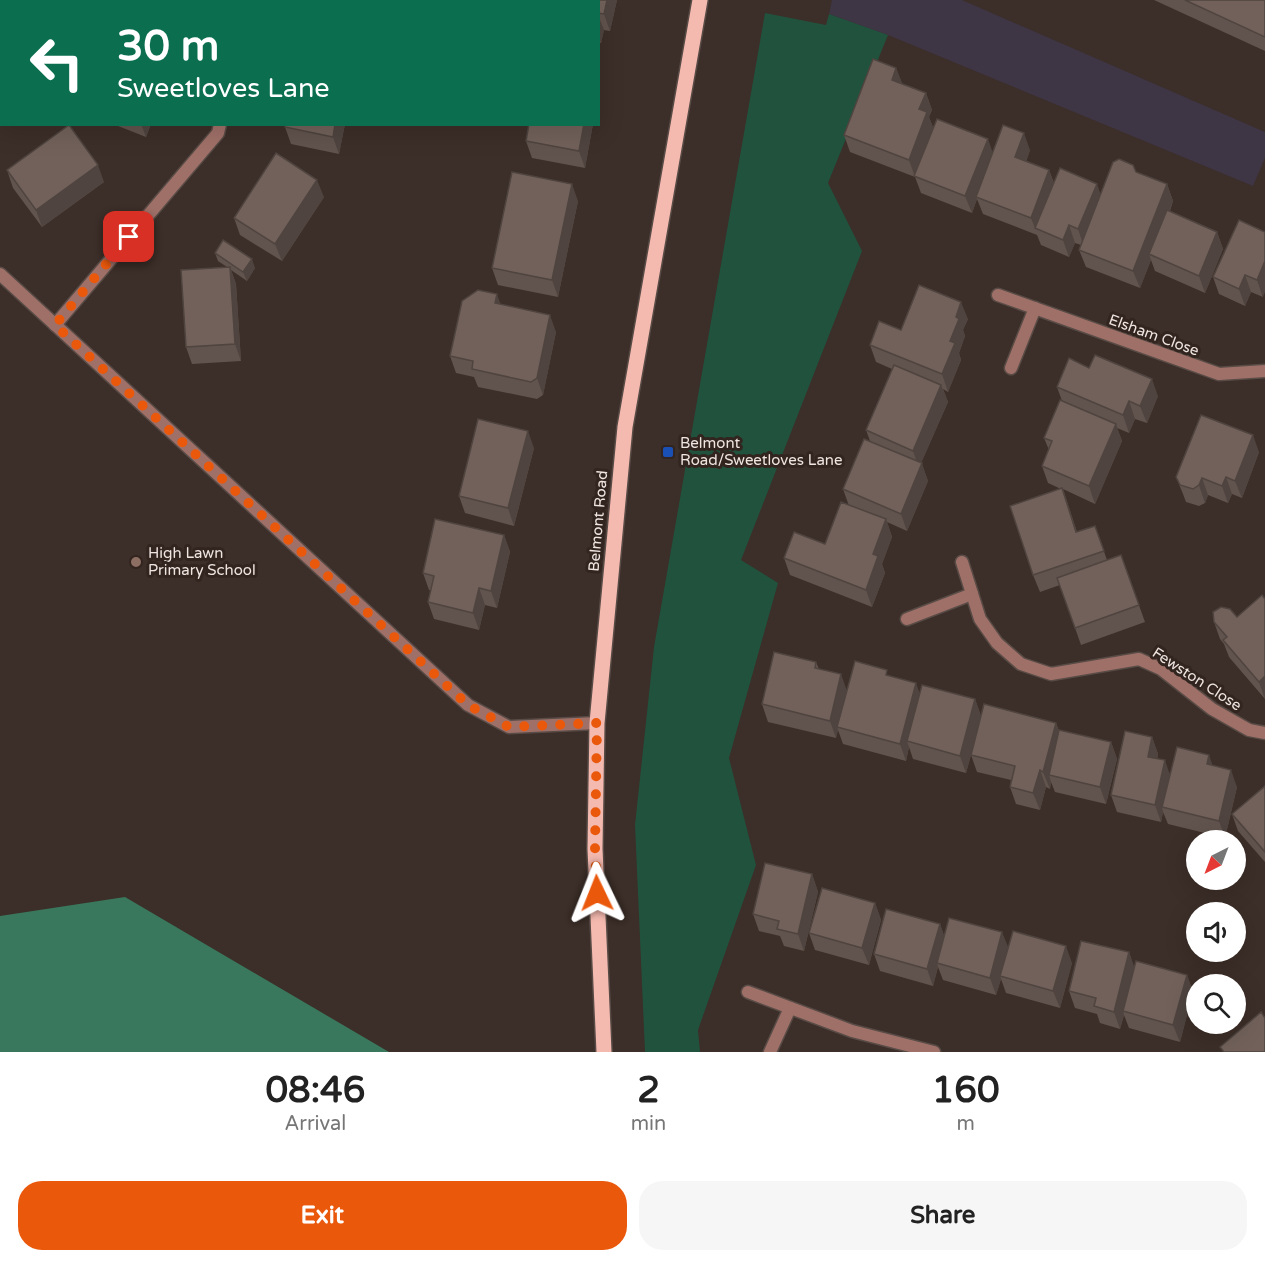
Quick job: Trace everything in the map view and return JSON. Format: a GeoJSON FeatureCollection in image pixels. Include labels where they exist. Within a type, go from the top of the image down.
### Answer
{"type":"FeatureCollection","features":[{"type":"Feature","properties":{"kind":"main road","name":"Belmont Road"},"geometry":{"type":"LineString","coordinates":[[604,1052],[595,849],[597,723],[625,427],[700,0]]}},
{"type":"Feature","properties":{"kind":"street"},"geometry":{"type":"LineString","coordinates":[[55,325],[218,133],[220,126]]}},
{"type":"Feature","properties":{"kind":"street"},"geometry":{"type":"LineString","coordinates":[[0,274],[468,705],[509,727],[597,723]]}},
{"type":"Feature","properties":{"kind":"street","name":"Elsham Close"},"geometry":{"type":"LineString","coordinates":[[998,295],[1219,374],[1265,371]]}},
{"type":"Feature","properties":{"kind":"street"},"geometry":{"type":"LineString","coordinates":[[1011,368],[1035,308]]}},
{"type":"Feature","properties":{"kind":"street","name":"Fewston Close"},"geometry":{"type":"LineString","coordinates":[[962,562],[980,619],[997,643],[1021,664],[1051,675],[1139,659],[1161,669],[1212,709],[1249,730],[1265,733]]}},
{"type":"Feature","properties":{"kind":"street"},"geometry":{"type":"LineString","coordinates":[[907,619],[972,594]]}},
{"type":"Feature","properties":{"kind":"street"},"geometry":{"type":"LineString","coordinates":[[748,992],[852,1031],[934,1052]]}},
{"type":"Feature","properties":{"kind":"street"},"geometry":{"type":"LineString","coordinates":[[770,1052],[790,1008]]}},
{"type":"Feature","properties":{"kind":"shaded area"},"geometry":{"type":"Polygon","coordinates":[[[832,0],[962,0],[1265,132],[1265,158],[1253,186],[888,35],[829,14],[832,0]]]}},
{"type":"Feature","properties":{"kind":"green space"},"geometry":{"type":"Polygon","coordinates":[[[765,13],[826,25],[829,14],[888,35],[828,183],[862,251],[741,560],[778,583],[729,758],[756,865],[698,1030],[700,1052],[645,1052],[635,825],[654,647],[765,13]]]}},
{"type":"Feature","properties":{"kind":"green space"},"geometry":{"type":"Polygon","coordinates":[[[125,897],[389,1052],[0,1052],[0,916],[125,897]]]}},
{"type":"Feature","properties":{"kind":"building"},"geometry":{"type":"Polygon","coordinates":[[[600,0],[607,0],[604,14],[600,13],[600,0]]]}},
{"type":"Feature","properties":{"kind":"building"},"geometry":{"type":"Polygon","coordinates":[[[1185,0],[1265,0],[1265,37],[1185,0]]]}},
{"type":"Feature","properties":{"kind":"building"},"geometry":{"type":"Polygon","coordinates":[[[873,59],[896,68],[892,80],[926,93],[919,109],[927,112],[909,160],[844,135],[873,59]]]}},
{"type":"Feature","properties":{"kind":"building"},"geometry":{"type":"Polygon","coordinates":[[[937,119],[988,139],[965,196],[914,176],[937,119]]]}},
{"type":"Feature","properties":{"kind":"building"},"geometry":{"type":"Polygon","coordinates":[[[1003,125],[1024,133],[1015,157],[1049,170],[1031,218],[976,197],[1003,125]]]}},
{"type":"Feature","properties":{"kind":"building"},"geometry":{"type":"Polygon","coordinates":[[[68,126],[98,165],[36,210],[7,170],[68,126]]]}},
{"type":"Feature","properties":{"kind":"building"},"geometry":{"type":"Polygon","coordinates":[[[285,126],[335,126],[333,137],[285,126]]]}},
{"type":"Feature","properties":{"kind":"building"},"geometry":{"type":"Polygon","coordinates":[[[529,126],[584,126],[579,151],[526,141],[529,126]]]}},
{"type":"Feature","properties":{"kind":"building"},"geometry":{"type":"Polygon","coordinates":[[[276,153],[317,180],[275,244],[234,218],[276,153]]]}},
{"type":"Feature","properties":{"kind":"building"},"geometry":{"type":"Polygon","coordinates":[[[1119,159],[1133,165],[1136,172],[1167,184],[1133,271],[1079,250],[1113,162],[1119,159]]]}},
{"type":"Feature","properties":{"kind":"building"},"geometry":{"type":"Polygon","coordinates":[[[1060,168],[1097,184],[1078,229],[1069,225],[1063,240],[1035,228],[1060,168]]]}},
{"type":"Feature","properties":{"kind":"building"},"geometry":{"type":"Polygon","coordinates":[[[512,172],[572,184],[552,280],[492,268],[512,172]]]}},
{"type":"Feature","properties":{"kind":"building"},"geometry":{"type":"Polygon","coordinates":[[[1167,210],[1217,232],[1199,276],[1149,254],[1167,210]]]}},
{"type":"Feature","properties":{"kind":"building"},"geometry":{"type":"Polygon","coordinates":[[[1239,220],[1265,232],[1265,261],[1257,280],[1245,275],[1239,289],[1213,277],[1239,220]]]}},
{"type":"Feature","properties":{"kind":"building"},"geometry":{"type":"Polygon","coordinates":[[[223,240],[252,259],[243,272],[215,253],[223,240]]]}},
{"type":"Feature","properties":{"kind":"building"},"geometry":{"type":"Polygon","coordinates":[[[230,267],[235,344],[186,347],[181,270],[230,267]]]}},
{"type":"Feature","properties":{"kind":"building"},"geometry":{"type":"Polygon","coordinates":[[[919,285],[961,302],[956,317],[959,319],[950,341],[955,343],[942,374],[870,345],[879,321],[901,330],[919,285]]]}},
{"type":"Feature","properties":{"kind":"building"},"geometry":{"type":"Polygon","coordinates":[[[478,290],[497,294],[495,303],[550,315],[537,378],[531,382],[472,369],[473,361],[450,356],[462,301],[478,290]]]}},
{"type":"Feature","properties":{"kind":"building"},"geometry":{"type":"Polygon","coordinates":[[[1095,355],[1152,379],[1140,406],[1129,401],[1123,415],[1057,387],[1069,358],[1089,368],[1095,355]]]}},
{"type":"Feature","properties":{"kind":"building"},"geometry":{"type":"Polygon","coordinates":[[[894,365],[941,385],[913,451],[866,430],[894,365]]]}},
{"type":"Feature","properties":{"kind":"building"},"geometry":{"type":"Polygon","coordinates":[[[1060,400],[1116,424],[1089,486],[1042,466],[1052,441],[1044,438],[1060,400]]]}},
{"type":"Feature","properties":{"kind":"building"},"geometry":{"type":"Polygon","coordinates":[[[1201,415],[1253,435],[1235,481],[1226,477],[1222,486],[1202,478],[1199,485],[1193,489],[1180,485],[1176,477],[1201,415]]]}},
{"type":"Feature","properties":{"kind":"building"},"geometry":{"type":"Polygon","coordinates":[[[478,419],[528,431],[508,508],[459,496],[478,419]]]}},
{"type":"Feature","properties":{"kind":"building"},"geometry":{"type":"Polygon","coordinates":[[[864,439],[922,463],[901,514],[843,489],[864,439]]]}},
{"type":"Feature","properties":{"kind":"building"},"geometry":{"type":"Polygon","coordinates":[[[1062,488],[1076,532],[1095,526],[1104,551],[1033,575],[1010,506],[1062,488]]]}},
{"type":"Feature","properties":{"kind":"building"},"geometry":{"type":"Polygon","coordinates":[[[841,502],[886,519],[873,554],[878,556],[866,590],[784,558],[794,532],[825,544],[841,502]]]}},
{"type":"Feature","properties":{"kind":"building"},"geometry":{"type":"Polygon","coordinates":[[[435,519],[504,535],[491,591],[479,588],[473,613],[428,602],[434,576],[423,573],[435,519]]]}},
{"type":"Feature","properties":{"kind":"building"},"geometry":{"type":"Polygon","coordinates":[[[1121,555],[1139,605],[1075,628],[1057,578],[1121,555]]]}},
{"type":"Feature","properties":{"kind":"building"},"geometry":{"type":"Polygon","coordinates":[[[1262,595],[1265,599],[1265,676],[1259,682],[1223,640],[1227,637],[1214,622],[1213,612],[1221,607],[1230,609],[1237,617],[1262,595]]]}},
{"type":"Feature","properties":{"kind":"building"},"geometry":{"type":"Polygon","coordinates":[[[774,652],[816,662],[815,668],[841,674],[830,721],[762,704],[774,652]]]}},
{"type":"Feature","properties":{"kind":"building"},"geometry":{"type":"Polygon","coordinates":[[[855,661],[887,670],[886,675],[916,683],[900,744],[837,727],[855,661]]]}},
{"type":"Feature","properties":{"kind":"building"},"geometry":{"type":"Polygon","coordinates":[[[922,685],[975,699],[960,756],[907,741],[922,685]]]}},
{"type":"Feature","properties":{"kind":"building"},"geometry":{"type":"Polygon","coordinates":[[[984,704],[1056,723],[1043,772],[1040,770],[1033,793],[1010,787],[1015,766],[971,755],[984,704]]]}},
{"type":"Feature","properties":{"kind":"building"},"geometry":{"type":"Polygon","coordinates":[[[1059,730],[1111,742],[1100,787],[1049,775],[1059,730]]]}},
{"type":"Feature","properties":{"kind":"building"},"geometry":{"type":"Polygon","coordinates":[[[1125,731],[1152,737],[1148,757],[1165,760],[1155,805],[1111,795],[1125,731]]]}},
{"type":"Feature","properties":{"kind":"building"},"geometry":{"type":"Polygon","coordinates":[[[1177,747],[1209,755],[1207,764],[1231,770],[1219,821],[1162,807],[1177,747]]]}},
{"type":"Feature","properties":{"kind":"building"},"geometry":{"type":"Polygon","coordinates":[[[1265,786],[1265,852],[1246,830],[1232,814],[1265,786]]]}},
{"type":"Feature","properties":{"kind":"building"},"geometry":{"type":"Polygon","coordinates":[[[765,863],[812,874],[798,934],[777,929],[779,921],[753,914],[765,863]]]}},
{"type":"Feature","properties":{"kind":"building"},"geometry":{"type":"Polygon","coordinates":[[[822,888],[875,903],[862,948],[809,933],[822,888]]]}},
{"type":"Feature","properties":{"kind":"building"},"geometry":{"type":"Polygon","coordinates":[[[886,909],[940,924],[927,969],[874,954],[886,909]]]}},
{"type":"Feature","properties":{"kind":"building"},"geometry":{"type":"Polygon","coordinates":[[[949,918],[1002,932],[990,978],[937,963],[949,918]]]}},
{"type":"Feature","properties":{"kind":"building"},"geometry":{"type":"Polygon","coordinates":[[[1013,931],[1066,946],[1053,991],[1000,976],[1013,931]]]}},
{"type":"Feature","properties":{"kind":"building"},"geometry":{"type":"Polygon","coordinates":[[[1081,941],[1129,952],[1114,1012],[1094,1006],[1096,998],[1069,991],[1081,941]]]}},
{"type":"Feature","properties":{"kind":"building"},"geometry":{"type":"Polygon","coordinates":[[[1136,961],[1186,975],[1173,1025],[1123,1011],[1136,961]]]}},
{"type":"Feature","properties":{"kind":"building"},"geometry":{"type":"Polygon","coordinates":[[[1261,1012],[1265,1018],[1265,1052],[1224,1052],[1220,1047],[1235,1034],[1246,1034],[1246,1025],[1261,1012]]]}},
{"type":"Feature","properties":{"kind":"place","name":"Belmont Road/Sweetloves Lane"},"geometry":{"type":"Point","coordinates":[668,452]}},
{"type":"Feature","properties":{"kind":"place","name":"High Lawn Primary School"},"geometry":{"type":"Point","coordinates":[136,562]}},
{"type":"Feature","properties":{"kind":"route"},"geometry":{"type":"LineString","coordinates":[[129,237],[55,325],[468,705],[509,727],[597,723],[595,849],[597,893]]}}]}
